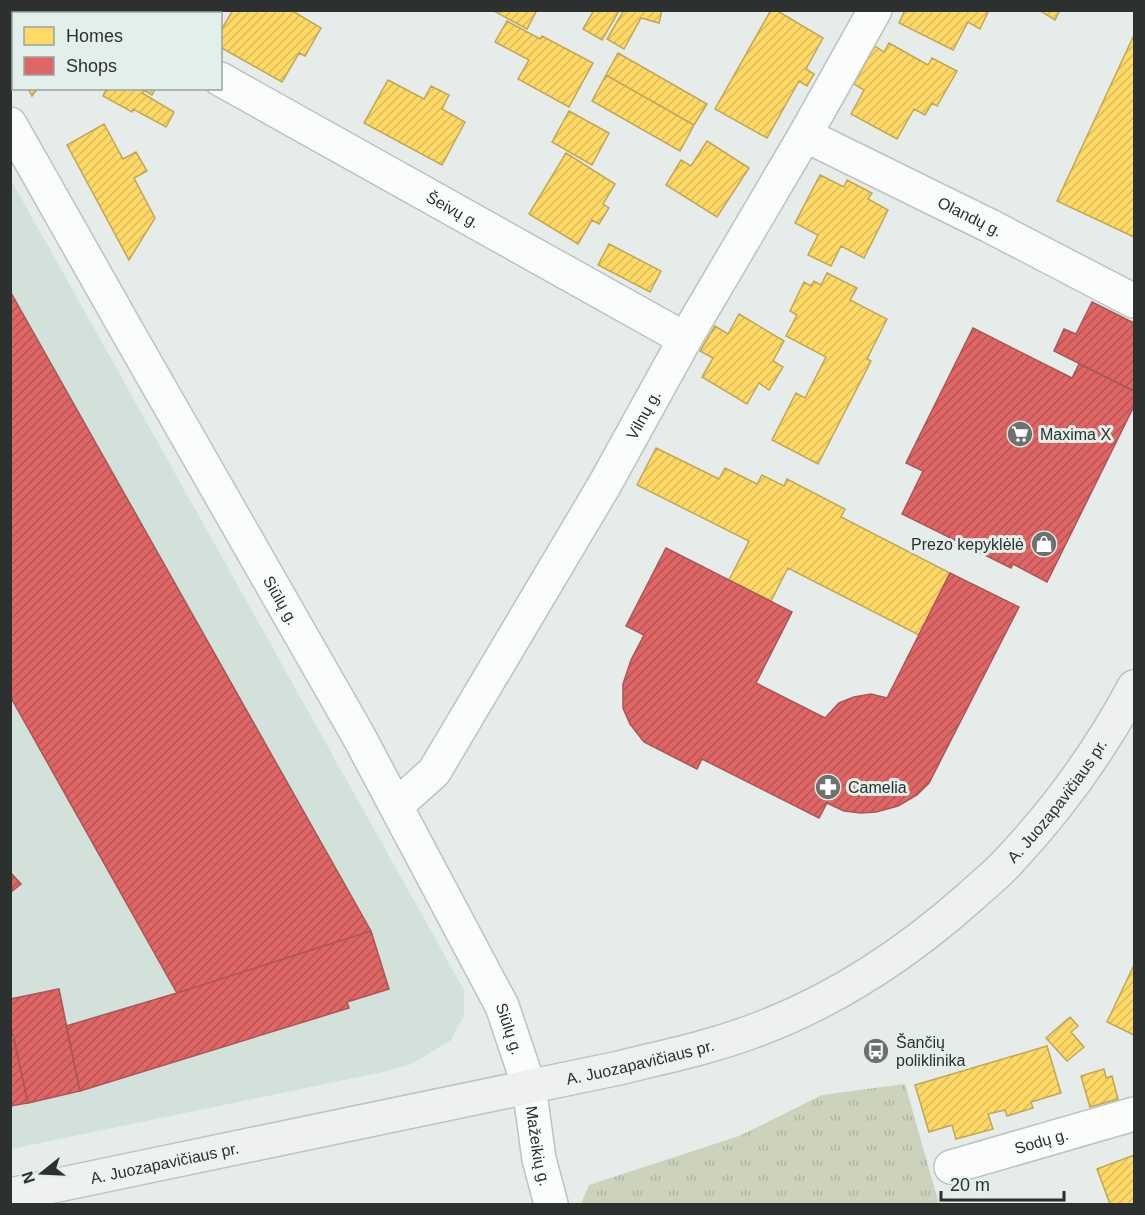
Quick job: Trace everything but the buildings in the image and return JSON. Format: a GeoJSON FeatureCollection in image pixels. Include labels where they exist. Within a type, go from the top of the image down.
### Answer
{"type":"FeatureCollection","features":[{"type":"Feature","properties":{"kind":"main road","name":"A. Juozapavičiaus pr."},"geometry":{"type":"LineString","coordinates":[[10,1195],[661,1058],[750,1032],[812,1006],[881,966],[944,920],[1006,865],[1063,800],[1100,746],[1134,687]]}},
{"type":"Feature","properties":{"kind":"street","name":"Vilnų g."},"geometry":{"type":"LineString","coordinates":[[396,806],[434,772],[605,484],[685,339],[805,135],[873,11]]}},
{"type":"Feature","properties":{"kind":"street","name":"Šeivų g."},"geometry":{"type":"LineString","coordinates":[[222,80],[685,339]]}},
{"type":"Feature","properties":{"kind":"street","name":"Siūlų g."},"geometry":{"type":"LineString","coordinates":[[10,124],[358,735],[502,1006],[529,1086]]}},
{"type":"Feature","properties":{"kind":"street","name":"Olandų g."},"geometry":{"type":"LineString","coordinates":[[805,135],[990,226],[1134,301]]}},
{"type":"Feature","properties":{"kind":"street","name":"Mažeikių g."},"geometry":{"type":"LineString","coordinates":[[529,1086],[539,1158],[551,1204]]}},
{"type":"Feature","properties":{"kind":"street","name":"Sodų g."},"geometry":{"type":"LineString","coordinates":[[951,1167],[1134,1114]]}},
{"type":"Feature","properties":{"kind":"shaded area"},"geometry":{"type":"Polygon","coordinates":[[[10,178],[464,990],[464,1016],[451,1040],[412,1064],[383,1072],[11,1149],[10,178]]]}},
{"type":"Feature","properties":{"kind":"green space"},"geometry":{"type":"Polygon","coordinates":[[[905,1084],[939,1204],[581,1204],[589,1185],[739,1136],[822,1095],[905,1084]]]}},
{"type":"Feature","properties":{"kind":"place","name":"Maxima X"},"geometry":{"type":"Point","coordinates":[1020,434]}},
{"type":"Feature","properties":{"kind":"place","name":"Prezo kepyklėlė"},"geometry":{"type":"Point","coordinates":[1044,544]}},
{"type":"Feature","properties":{"kind":"place","name":"Camelia"},"geometry":{"type":"Point","coordinates":[828,787]}},
{"type":"Feature","properties":{"kind":"place","name":"Šančių poliklinika"},"geometry":{"type":"Point","coordinates":[876,1051]}}]}
